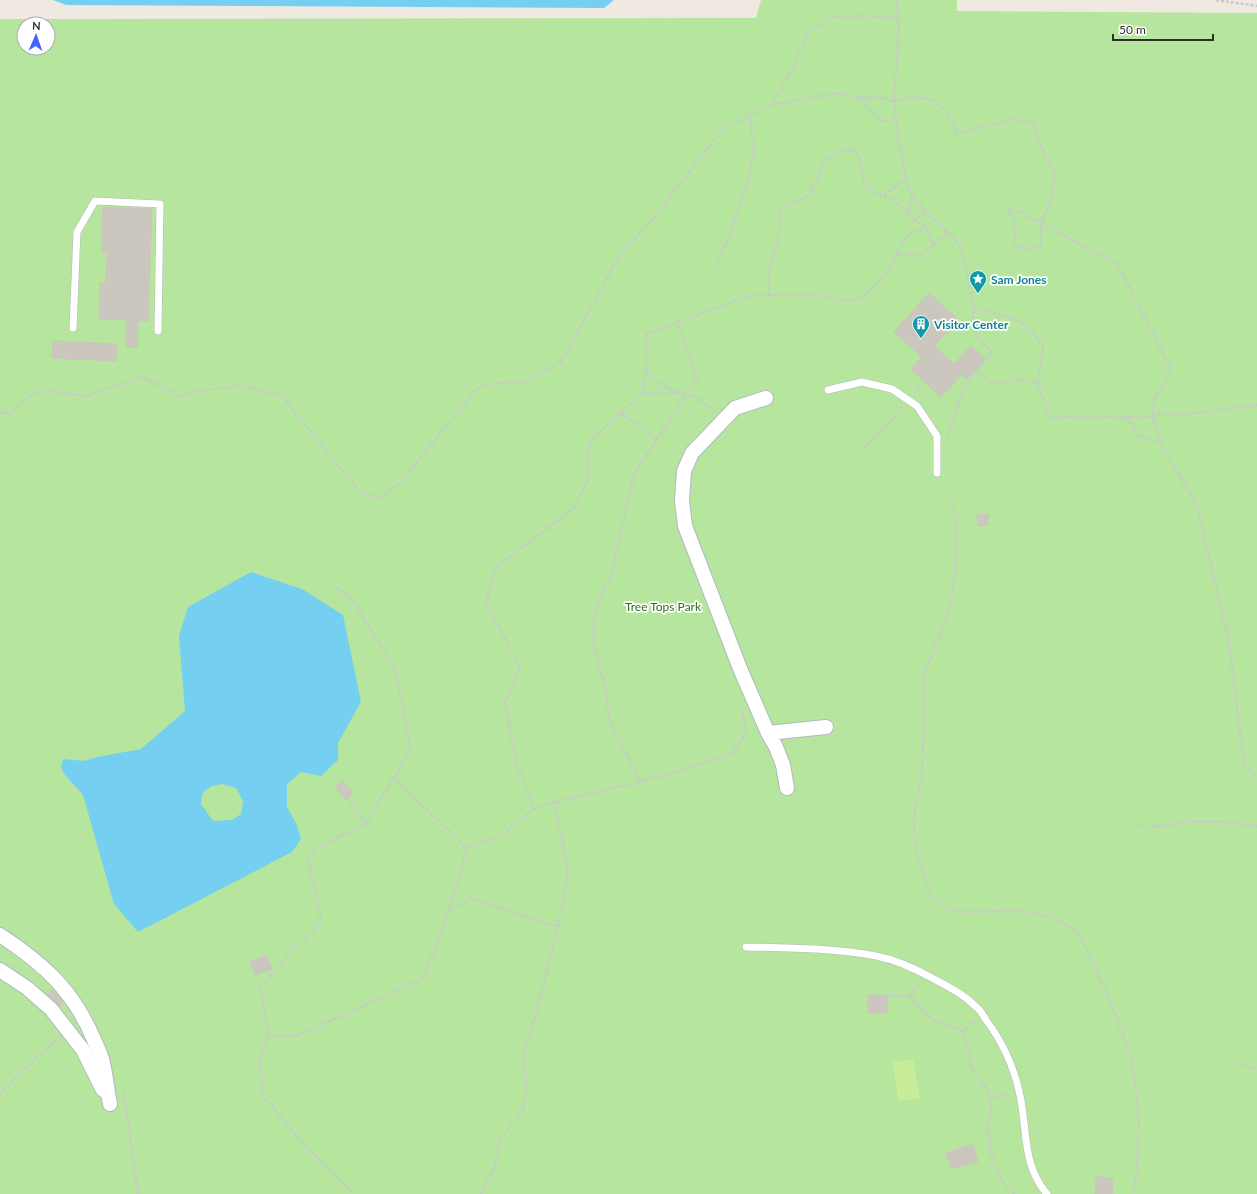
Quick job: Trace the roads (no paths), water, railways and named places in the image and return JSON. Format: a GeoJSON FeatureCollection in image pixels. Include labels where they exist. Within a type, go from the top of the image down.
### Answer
{"type":"FeatureCollection","features":[{"type":"Feature","properties":{"kind":"street"},"geometry":{"type":"LineString","coordinates":[[766,398],[736,408],[692,453],[684,472],[682,501],[685,526],[729,643],[768,733],[776,747],[783,765],[787,788]]}},
{"type":"Feature","properties":{"kind":"street"},"geometry":{"type":"LineString","coordinates":[[768,733],[826,727]]}},
{"type":"Feature","properties":{"kind":"street"},"geometry":{"type":"LineString","coordinates":[[0,935],[18,947],[46,970],[69,995],[89,1027],[102,1059],[110,1104],[83,1050],[51,1009],[27,988],[0,970]]}},
{"type":"Feature","properties":{"kind":"lane"},"geometry":{"type":"LineString","coordinates":[[73,328],[77,232],[95,201],[160,204],[158,330]]}},
{"type":"Feature","properties":{"kind":"lane"},"geometry":{"type":"LineString","coordinates":[[828,390],[862,382],[892,389],[917,406],[937,436],[937,473]]}},
{"type":"Feature","properties":{"kind":"lane"},"geometry":{"type":"LineString","coordinates":[[746,947],[805,949],[876,956],[910,965],[955,990],[976,1006],[994,1029],[1007,1053],[1014,1071],[1020,1092],[1026,1140],[1032,1171],[1047,1194]]}},
{"type":"Feature","properties":{"kind":"water"},"geometry":{"type":"Polygon","coordinates":[[[53,0],[614,0],[604,8],[66,5],[53,0]]]}},
{"type":"Feature","properties":{"kind":"water"},"geometry":{"type":"Polygon","coordinates":[[[251,572],[302,589],[343,615],[361,702],[338,743],[338,760],[321,776],[301,772],[287,784],[287,807],[297,825],[301,839],[292,852],[138,932],[114,904],[83,795],[65,775],[61,768],[63,759],[84,761],[97,757],[141,749],[185,711],[179,636],[188,607],[251,572]],[[223,784],[212,786],[203,792],[201,804],[213,821],[232,820],[241,814],[243,801],[236,788],[223,784]]]}},
{"type":"Feature","properties":{"kind":"place","name":"Sam Jones"},"geometry":{"type":"Point","coordinates":[978,294]}},
{"type":"Feature","properties":{"kind":"place","name":"Visitor Center"},"geometry":{"type":"Point","coordinates":[921,339]}},
{"type":"Feature","properties":{"kind":"park label","name":"Tree Tops Park"},"geometry":{"type":"Point","coordinates":[663,606]}}]}
